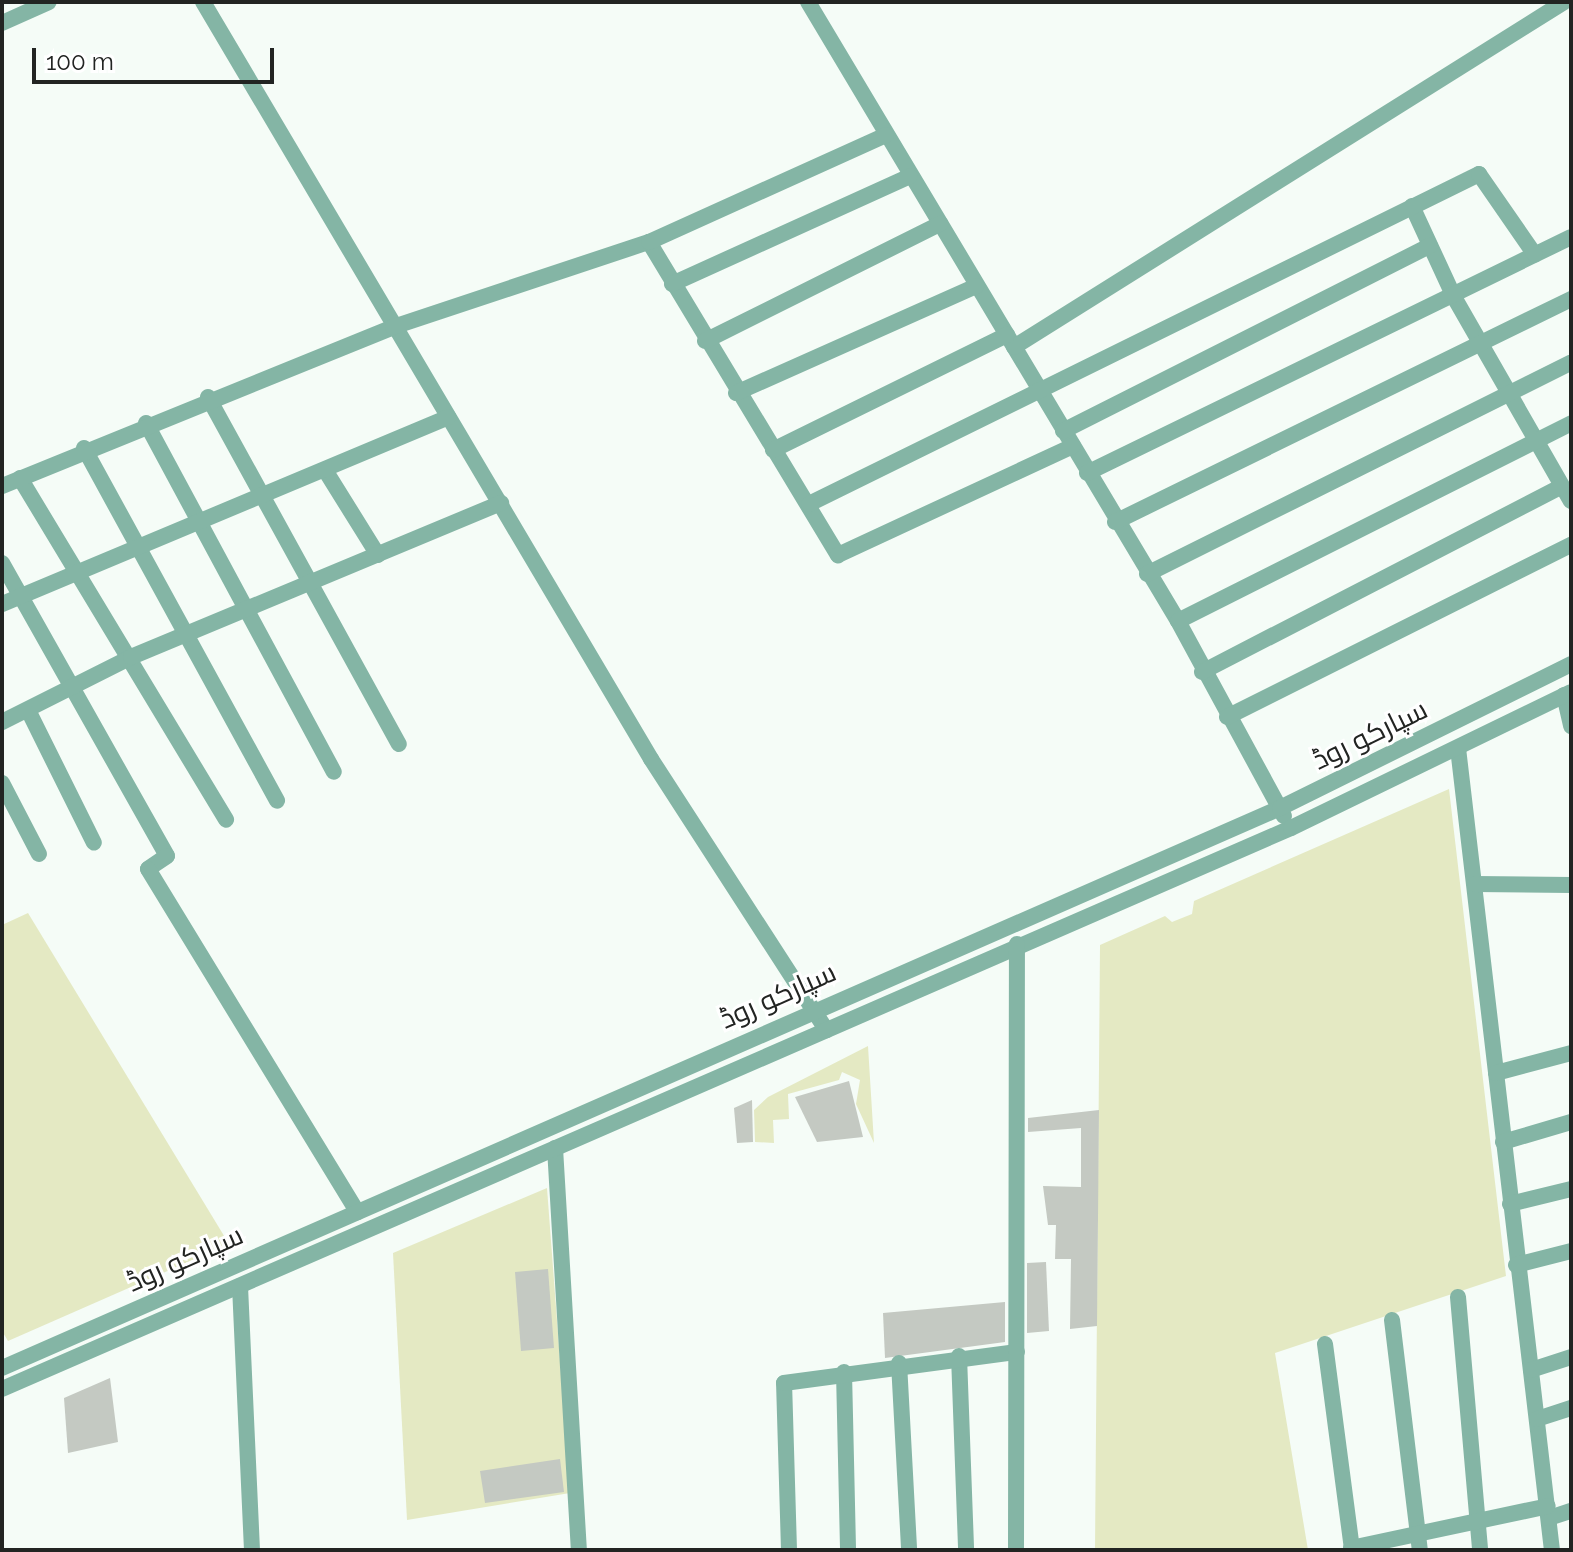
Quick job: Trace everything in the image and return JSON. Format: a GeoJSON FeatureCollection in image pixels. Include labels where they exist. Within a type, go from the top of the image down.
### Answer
{"type":"FeatureCollection","features":[{"type":"Feature","properties":{"kind":"street"},"geometry":{"type":"LineString","coordinates":[[2,23],[25,7],[49,2]]}},
{"type":"Feature","properties":{"kind":"street"},"geometry":{"type":"LineString","coordinates":[[203,2],[651,759],[826,1030]]}},
{"type":"Feature","properties":{"kind":"street"},"geometry":{"type":"LineString","coordinates":[[808,2],[1073,446],[1115,522],[1178,621],[1202,672],[1291,828]]}},
{"type":"Feature","properties":{"kind":"street"},"geometry":{"type":"LineString","coordinates":[[773,450],[1011,341],[1564,2]]}},
{"type":"Feature","properties":{"kind":"street"},"geometry":{"type":"LineString","coordinates":[[2,486],[208,397],[393,327],[649,242],[886,135]]}},
{"type":"Feature","properties":{"kind":"street"},"geometry":{"type":"LineString","coordinates":[[809,504],[1041,396],[1412,206],[1486,175],[1535,255]]}},
{"type":"Feature","properties":{"kind":"street"},"geometry":{"type":"LineString","coordinates":[[672,284],[910,176]]}},
{"type":"Feature","properties":{"kind":"street"},"geometry":{"type":"LineString","coordinates":[[1202,672],[1568,497],[1539,440],[1454,297],[1412,206]]}},
{"type":"Feature","properties":{"kind":"street"},"geometry":{"type":"LineString","coordinates":[[705,341],[940,224]]}},
{"type":"Feature","properties":{"kind":"street"},"geometry":{"type":"LineString","coordinates":[[1087,473],[1454,297],[1571,237]]}},
{"type":"Feature","properties":{"kind":"street"},"geometry":{"type":"LineString","coordinates":[[649,242],[736,393],[809,504],[833,552],[844,554],[1073,446]]}},
{"type":"Feature","properties":{"kind":"street"},"geometry":{"type":"LineString","coordinates":[[1063,431],[1430,246]]}},
{"type":"Feature","properties":{"kind":"street"},"geometry":{"type":"LineString","coordinates":[[736,393],[976,286]]}},
{"type":"Feature","properties":{"kind":"street"},"geometry":{"type":"LineString","coordinates":[[1115,522],[1571,299]]}},
{"type":"Feature","properties":{"kind":"street"},"geometry":{"type":"LineString","coordinates":[[1147,574],[1509,390],[1571,363]]}},
{"type":"Feature","properties":{"kind":"street"},"geometry":{"type":"LineString","coordinates":[[208,397],[264,495],[306,585],[399,744]]}},
{"type":"Feature","properties":{"kind":"street"},"geometry":{"type":"LineString","coordinates":[[2,604],[137,544],[264,495],[448,417]]}},
{"type":"Feature","properties":{"kind":"street"},"geometry":{"type":"LineString","coordinates":[[146,423],[244,612],[334,772]]}},
{"type":"Feature","properties":{"kind":"street"},"geometry":{"type":"LineString","coordinates":[[1178,621],[1571,423]]}},
{"type":"Feature","properties":{"kind":"street"},"geometry":{"type":"LineString","coordinates":[[84,448],[183,635],[277,801]]}},
{"type":"Feature","properties":{"kind":"street"},"geometry":{"type":"LineString","coordinates":[[325,470],[378,555]]}},
{"type":"Feature","properties":{"kind":"street"},"geometry":{"type":"LineString","coordinates":[[20,478],[78,569],[226,820]]}},
{"type":"Feature","properties":{"kind":"street"},"geometry":{"type":"LineString","coordinates":[[2,722],[131,657],[501,503]]}},
{"type":"Feature","properties":{"kind":"street"},"geometry":{"type":"LineString","coordinates":[[1227,717],[1571,545]]}},
{"type":"Feature","properties":{"kind":"street"},"geometry":{"type":"LineString","coordinates":[[2,563],[75,685],[167,856],[148,869],[357,1212]]}},
{"type":"Feature","properties":{"kind":"street","name":"سپارکو روڈ"},"geometry":{"type":"LineString","coordinates":[[2,1368],[813,1008],[1280,808],[1571,664]]}},
{"type":"Feature","properties":{"kind":"street"},"geometry":{"type":"LineString","coordinates":[[1567,693],[1571,726]]}},
{"type":"Feature","properties":{"kind":"street","name":"سپارکو روڈ"},"geometry":{"type":"LineString","coordinates":[[2,1389],[1017,944],[1291,828],[1567,693]]}},
{"type":"Feature","properties":{"kind":"street"},"geometry":{"type":"LineString","coordinates":[[28,710],[94,843]]}},
{"type":"Feature","properties":{"kind":"street"},"geometry":{"type":"LineString","coordinates":[[1458,748],[1516,1265],[1552,1550]]}},
{"type":"Feature","properties":{"kind":"street"},"geometry":{"type":"LineString","coordinates":[[2,783],[39,854]]}},
{"type":"Feature","properties":{"kind":"street"},"geometry":{"type":"LineString","coordinates":[[1475,884],[1571,885]]}},
{"type":"Feature","properties":{"kind":"street"},"geometry":{"type":"LineString","coordinates":[[1016,1550],[1017,944]]}},
{"type":"Feature","properties":{"kind":"street"},"geometry":{"type":"LineString","coordinates":[[1496,1073],[1571,1053]]}},
{"type":"Feature","properties":{"kind":"street"},"geometry":{"type":"LineString","coordinates":[[1503,1142],[1571,1122]]}},
{"type":"Feature","properties":{"kind":"street"},"geometry":{"type":"LineString","coordinates":[[555,1148],[579,1550]]}},
{"type":"Feature","properties":{"kind":"street"},"geometry":{"type":"LineString","coordinates":[[1510,1204],[1571,1189]]}},
{"type":"Feature","properties":{"kind":"street"},"geometry":{"type":"LineString","coordinates":[[1516,1265],[1571,1251]]}},
{"type":"Feature","properties":{"kind":"street"},"geometry":{"type":"LineString","coordinates":[[240,1286],[252,1550]]}},
{"type":"Feature","properties":{"kind":"street"},"geometry":{"type":"LineString","coordinates":[[1458,1297],[1480,1550]]}},
{"type":"Feature","properties":{"kind":"street"},"geometry":{"type":"LineString","coordinates":[[1392,1320],[1419,1542]]}},
{"type":"Feature","properties":{"kind":"street"},"geometry":{"type":"LineString","coordinates":[[1325,1344],[1351,1549],[1419,1542],[1476,1521],[1571,1511]]}},
{"type":"Feature","properties":{"kind":"street"},"geometry":{"type":"LineString","coordinates":[[789,1550],[784,1383],[899,1363],[1017,1352]]}},
{"type":"Feature","properties":{"kind":"street"},"geometry":{"type":"LineString","coordinates":[[959,1356],[966,1550]]}},
{"type":"Feature","properties":{"kind":"street"},"geometry":{"type":"LineString","coordinates":[[1531,1370],[1571,1357]]}},
{"type":"Feature","properties":{"kind":"street"},"geometry":{"type":"LineString","coordinates":[[899,1363],[909,1550]]}},
{"type":"Feature","properties":{"kind":"street"},"geometry":{"type":"LineString","coordinates":[[844,1372],[848,1550]]}},
{"type":"Feature","properties":{"kind":"street"},"geometry":{"type":"LineString","coordinates":[[1537,1419],[1571,1408]]}},
{"type":"Feature","properties":{"kind":"green space"},"geometry":{"type":"Polygon","coordinates":[[[1449,789],[1506,1276],[1275,1353],[1308,1550],[1095,1550],[1100,945],[1165,916],[1172,922],[1192,914],[1194,901],[1449,789]]]}},
{"type":"Feature","properties":{"kind":"green space"},"geometry":{"type":"Polygon","coordinates":[[[28,913],[229,1244],[8,1341],[2,1331],[2,925],[28,913]]]}},
{"type":"Feature","properties":{"kind":"green space"},"geometry":{"type":"Polygon","coordinates":[[[868,1046],[874,1143],[856,1104],[860,1080],[842,1072],[839,1080],[788,1094],[789,1119],[773,1120],[774,1143],[755,1142],[754,1110],[768,1097],[868,1046]]]}},
{"type":"Feature","properties":{"kind":"green space"},"geometry":{"type":"Polygon","coordinates":[[[547,1188],[570,1493],[407,1520],[393,1253],[547,1188]]]}},
{"type":"Feature","properties":{"kind":"building"},"geometry":{"type":"Polygon","coordinates":[[[849,1081],[863,1137],[817,1142],[795,1097],[849,1081]]]}},
{"type":"Feature","properties":{"kind":"building"},"geometry":{"type":"Polygon","coordinates":[[[752,1100],[753,1142],[737,1143],[734,1108],[752,1100]]]}},
{"type":"Feature","properties":{"kind":"building"},"geometry":{"type":"Polygon","coordinates":[[[1099,1110],[1097,1326],[1070,1329],[1071,1259],[1055,1259],[1056,1225],[1048,1225],[1043,1186],[1081,1187],[1081,1128],[1028,1132],[1028,1118],[1099,1110]]]}},
{"type":"Feature","properties":{"kind":"building"},"geometry":{"type":"Polygon","coordinates":[[[1046,1262],[1049,1331],[1027,1333],[1027,1263],[1046,1262]]]}},
{"type":"Feature","properties":{"kind":"building"},"geometry":{"type":"Polygon","coordinates":[[[548,1269],[554,1348],[521,1351],[515,1272],[548,1269]]]}},
{"type":"Feature","properties":{"kind":"building"},"geometry":{"type":"Polygon","coordinates":[[[1005,1302],[1005,1342],[885,1358],[883,1313],[1005,1302]]]}},
{"type":"Feature","properties":{"kind":"building"},"geometry":{"type":"Polygon","coordinates":[[[110,1378],[118,1442],[68,1453],[64,1398],[110,1378]]]}},
{"type":"Feature","properties":{"kind":"building"},"geometry":{"type":"Polygon","coordinates":[[[560,1459],[564,1492],[485,1503],[480,1471],[560,1459]]]}}]}
